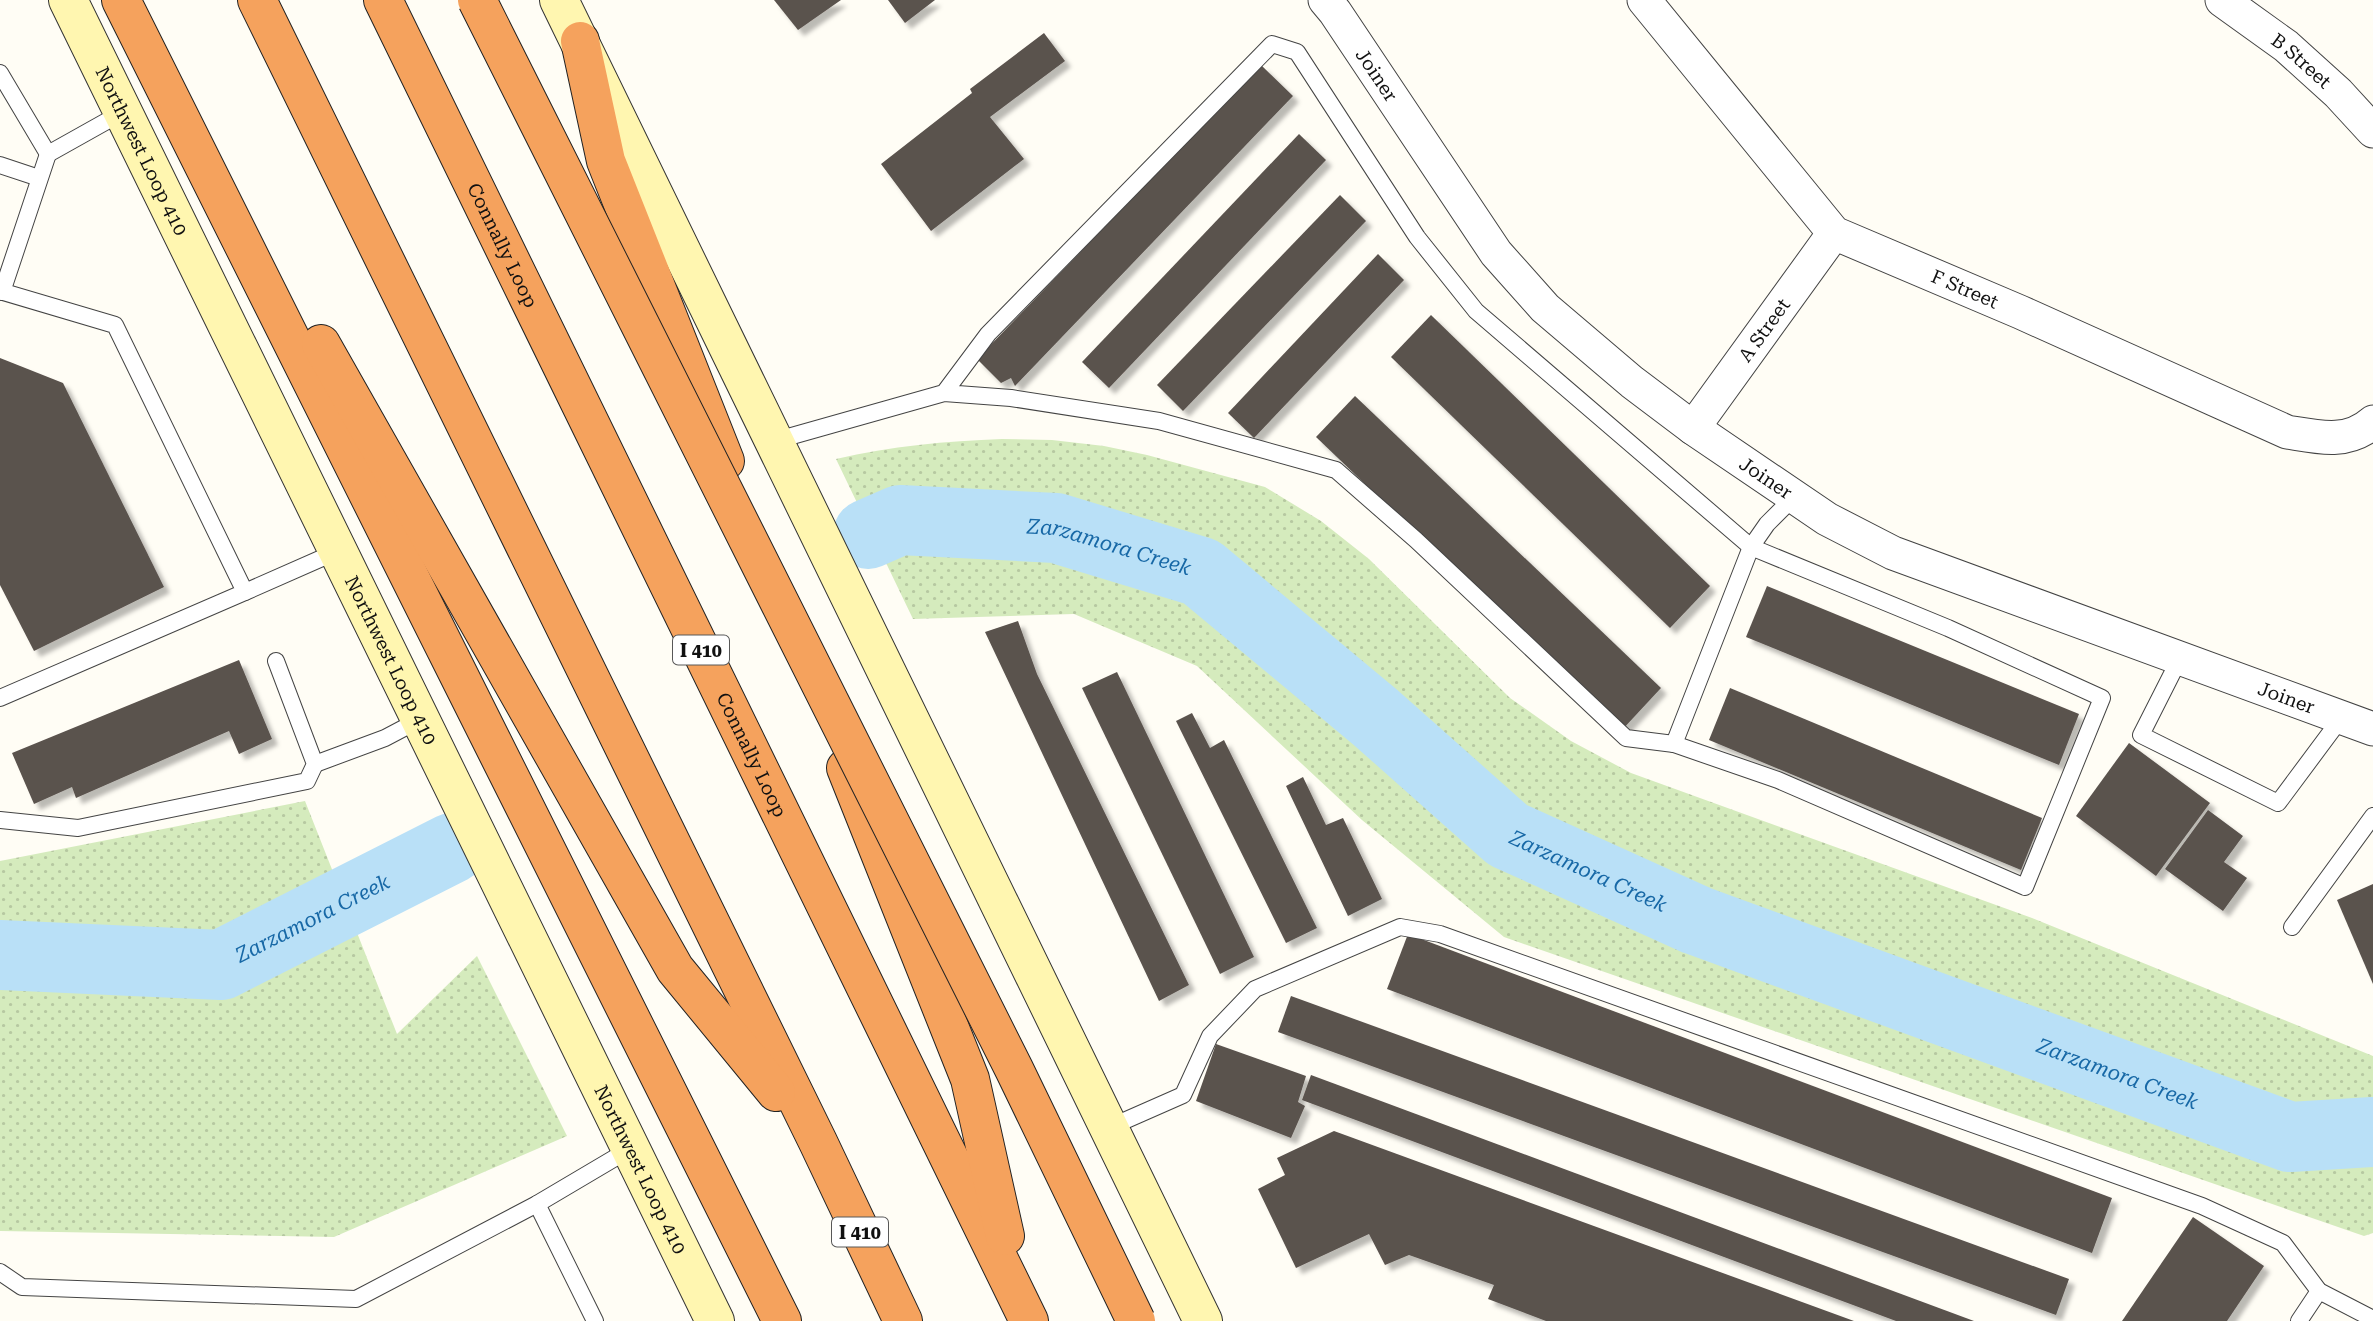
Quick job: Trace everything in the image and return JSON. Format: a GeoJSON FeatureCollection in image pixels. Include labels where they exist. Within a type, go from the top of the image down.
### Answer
{"type":"FeatureCollection","features":[{"type":"Feature","properties":{"kind":"highway"},"geometry":{"type":"LineString","coordinates":[[123,0],[675,969],[818,1142]]}},
{"type":"Feature","properties":{"kind":"highway"},"geometry":{"type":"LineString","coordinates":[[123,0],[782,1321]]}},
{"type":"Feature","properties":{"kind":"highway","name":"I 410"},"geometry":{"type":"LineString","coordinates":[[257,0],[818,1142],[903,1321]]}},
{"type":"Feature","properties":{"kind":"highway","name":"Connally Loop"},"geometry":{"type":"LineString","coordinates":[[383,0],[1024,1310]]}},
{"type":"Feature","properties":{"kind":"highway"},"geometry":{"type":"LineString","coordinates":[[477,0],[1014,1069],[1136,1321]]}},
{"type":"Feature","properties":{"kind":"highway"},"geometry":{"type":"LineString","coordinates":[[580,41],[606,161],[970,1079],[1024,1310]]}},
{"type":"Feature","properties":{"kind":"main road","name":"Northwest Loop 410"},"geometry":{"type":"LineString","coordinates":[[68,0],[715,1321]]}},
{"type":"Feature","properties":{"kind":"main road"},"geometry":{"type":"LineString","coordinates":[[559,0],[1203,1321]]}},
{"type":"Feature","properties":{"kind":"street","name":"Joiner"},"geometry":{"type":"LineString","coordinates":[[1325,0],[1496,253],[1545,308],[1632,382],[1693,428],[1827,519],[1893,553],[2373,729]]}},
{"type":"Feature","properties":{"kind":"street","name":"F Street"},"geometry":{"type":"LineString","coordinates":[[1644,0],[1834,233],[2020,312],[2287,432],[2333,439],[2364,429],[2373,422]]}},
{"type":"Feature","properties":{"kind":"street","name":"B Street"},"geometry":{"type":"LineString","coordinates":[[2235,4],[2338,93],[2373,131]]}},
{"type":"Feature","properties":{"kind":"street","name":"A Street"},"geometry":{"type":"LineString","coordinates":[[1693,428],[1834,233]]}},
{"type":"Feature","properties":{"kind":"lane"},"geometry":{"type":"LineString","coordinates":[[774,440],[944,393],[1012,398],[1159,421],[1336,470],[1416,540],[1626,738],[1674,744],[1778,780],[2025,887],[2102,698],[1948,628],[1751,547],[1476,311],[1417,237],[1297,52],[1272,44],[989,334],[944,393]]}},
{"type":"Feature","properties":{"kind":"lane"},"geometry":{"type":"LineString","coordinates":[[0,73],[48,153]]}},
{"type":"Feature","properties":{"kind":"lane"},"geometry":{"type":"LineString","coordinates":[[123,112],[48,153],[1,291],[115,325],[244,592]]}},
{"type":"Feature","properties":{"kind":"lane"},"geometry":{"type":"LineString","coordinates":[[0,165],[39,178]]}},
{"type":"Feature","properties":{"kind":"lane"},"geometry":{"type":"LineString","coordinates":[[1674,744],[1751,547],[1767,524],[1794,497]]}},
{"type":"Feature","properties":{"kind":"lane"},"geometry":{"type":"LineString","coordinates":[[0,698],[339,551]]}},
{"type":"Feature","properties":{"kind":"lane"},"geometry":{"type":"LineString","coordinates":[[2180,658],[2141,735],[2278,803],[2342,717]]}},
{"type":"Feature","properties":{"kind":"lane"},"geometry":{"type":"LineString","coordinates":[[276,661],[315,764]]}},
{"type":"Feature","properties":{"kind":"lane"},"geometry":{"type":"LineString","coordinates":[[0,820],[78,828],[307,781],[315,764],[385,738],[421,719]]}},
{"type":"Feature","properties":{"kind":"lane"},"geometry":{"type":"LineString","coordinates":[[2292,927],[2373,816]]}},
{"type":"Feature","properties":{"kind":"lane"},"geometry":{"type":"LineString","coordinates":[[1108,1128],[1183,1095],[1210,1036],[1255,989],[1400,927],[1440,934],[2202,1206],[2283,1243],[2319,1291],[2373,1319]]}},
{"type":"Feature","properties":{"kind":"lane"},"geometry":{"type":"LineString","coordinates":[[0,1272],[22,1287],[356,1299],[537,1204],[630,1149]]}},
{"type":"Feature","properties":{"kind":"lane"},"geometry":{"type":"LineString","coordinates":[[537,1204],[595,1321]]}},
{"type":"Feature","properties":{"kind":"lane"},"geometry":{"type":"LineString","coordinates":[[2300,1321],[2319,1291]]}},
{"type":"Feature","properties":{"kind":"green space"},"geometry":{"type":"Polygon","coordinates":[[[1002,439],[1052,440],[1104,446],[1265,487],[1321,521],[1369,559],[1510,698],[1571,741],[1631,773],[2032,918],[2373,1056],[2373,1233],[2364,1236],[1504,937],[1362,820],[1197,666],[1074,614],[913,619],[836,459],[919,445],[1002,439]]]}},
{"type":"Feature","properties":{"kind":"green space"},"geometry":{"type":"Polygon","coordinates":[[[305,801],[397,1034],[477,956],[567,1136],[334,1237],[0,1231],[0,861],[305,801]]]}},
{"type":"Feature","properties":{"kind":"building"},"geometry":{"type":"Polygon","coordinates":[[[774,0],[841,0],[798,30],[774,0]]]}},
{"type":"Feature","properties":{"kind":"building"},"geometry":{"type":"Polygon","coordinates":[[[888,0],[935,0],[905,23],[888,0]]]}},
{"type":"Feature","properties":{"kind":"building"},"geometry":{"type":"Polygon","coordinates":[[[1044,33],[1065,61],[990,117],[1024,159],[931,231],[881,164],[972,93],[970,89],[1044,33]]]}},
{"type":"Feature","properties":{"kind":"building"},"geometry":{"type":"Polygon","coordinates":[[[1261,65],[1293,96],[1015,386],[1011,378],[1001,383],[977,359],[1261,65]]]}},
{"type":"Feature","properties":{"kind":"building"},"geometry":{"type":"Polygon","coordinates":[[[1299,134],[1326,160],[1109,388],[1082,362],[1299,134]]]}},
{"type":"Feature","properties":{"kind":"building"},"geometry":{"type":"Polygon","coordinates":[[[1340,195],[1366,221],[1183,411],[1157,385],[1340,195]]]}},
{"type":"Feature","properties":{"kind":"building"},"geometry":{"type":"Polygon","coordinates":[[[1378,254],[1404,280],[1254,438],[1228,413],[1378,254]]]}},
{"type":"Feature","properties":{"kind":"building"},"geometry":{"type":"Polygon","coordinates":[[[1431,315],[1710,586],[1670,628],[1391,357],[1431,315]]]}},
{"type":"Feature","properties":{"kind":"building"},"geometry":{"type":"Polygon","coordinates":[[[0,358],[63,383],[164,587],[34,651],[0,585],[0,358]]]}},
{"type":"Feature","properties":{"kind":"building"},"geometry":{"type":"Polygon","coordinates":[[[1355,396],[1661,688],[1622,730],[1316,437],[1355,396]]]}},
{"type":"Feature","properties":{"kind":"building"},"geometry":{"type":"Polygon","coordinates":[[[1767,586],[2079,714],[2059,765],[1746,637],[1767,586]]]}},
{"type":"Feature","properties":{"kind":"building"},"geometry":{"type":"Polygon","coordinates":[[[1018,621],[1037,674],[1189,985],[1159,1001],[985,632],[1018,621]]]}},
{"type":"Feature","properties":{"kind":"building"},"geometry":{"type":"Polygon","coordinates":[[[239,660],[272,739],[239,754],[229,731],[76,798],[72,787],[34,804],[12,753],[239,660]]]}},
{"type":"Feature","properties":{"kind":"building"},"geometry":{"type":"Polygon","coordinates":[[[1117,672],[1254,957],[1220,974],[1082,688],[1117,672]]]}},
{"type":"Feature","properties":{"kind":"building"},"geometry":{"type":"Polygon","coordinates":[[[1730,688],[2042,818],[2021,870],[1709,740],[1730,688]]]}},
{"type":"Feature","properties":{"kind":"building"},"geometry":{"type":"Polygon","coordinates":[[[1192,713],[1210,748],[1224,740],[1317,928],[1286,943],[1176,721],[1192,713]]]}},
{"type":"Feature","properties":{"kind":"building"},"geometry":{"type":"Polygon","coordinates":[[[2129,743],[2210,803],[2156,876],[2076,816],[2129,743]]]}},
{"type":"Feature","properties":{"kind":"building"},"geometry":{"type":"Polygon","coordinates":[[[1303,777],[1326,825],[1343,818],[1382,899],[1348,916],[1286,786],[1303,777]]]}},
{"type":"Feature","properties":{"kind":"building"},"geometry":{"type":"Polygon","coordinates":[[[2208,810],[2243,836],[2224,862],[2247,878],[2223,911],[2165,869],[2208,810]]]}},
{"type":"Feature","properties":{"kind":"building"},"geometry":{"type":"Polygon","coordinates":[[[2373,884],[2373,984],[2337,900],[2373,884]]]}},
{"type":"Feature","properties":{"kind":"building"},"geometry":{"type":"Polygon","coordinates":[[[1408,934],[2112,1198],[2092,1253],[1387,989],[1408,934]]]}},
{"type":"Feature","properties":{"kind":"building"},"geometry":{"type":"Polygon","coordinates":[[[1291,996],[2069,1279],[2056,1315],[1278,1032],[1291,996]]]}},
{"type":"Feature","properties":{"kind":"building"},"geometry":{"type":"Polygon","coordinates":[[[1216,1044],[1306,1076],[1298,1102],[1305,1106],[1291,1138],[1196,1101],[1216,1044]]]}},
{"type":"Feature","properties":{"kind":"building"},"geometry":{"type":"Polygon","coordinates":[[[1311,1075],[1974,1321],[1896,1321],[1302,1100],[1311,1075]]]}},
{"type":"Feature","properties":{"kind":"building"},"geometry":{"type":"Polygon","coordinates":[[[1334,1131],[1854,1321],[1546,1321],[1488,1299],[1494,1285],[1409,1255],[1385,1265],[1369,1234],[1296,1268],[1258,1189],[1285,1175],[1277,1158],[1334,1131]]]}},
{"type":"Feature","properties":{"kind":"building"},"geometry":{"type":"Polygon","coordinates":[[[2193,1217],[2264,1266],[2227,1321],[2122,1321],[2193,1217]]]}},
{"type":"Feature","properties":{"kind":"waterway","name":"Zarzamora Creek"},"geometry":{"type":"LineString","coordinates":[[868,534],[900,520],[1056,528],[1201,572],[1375,717],[1508,835],[1696,920],[2290,1137],[2373,1132]]}},
{"type":"Feature","properties":{"kind":"waterway","name":"Zarzamora Creek"},"geometry":{"type":"LineString","coordinates":[[0,955],[221,965],[452,848]]}}]}
